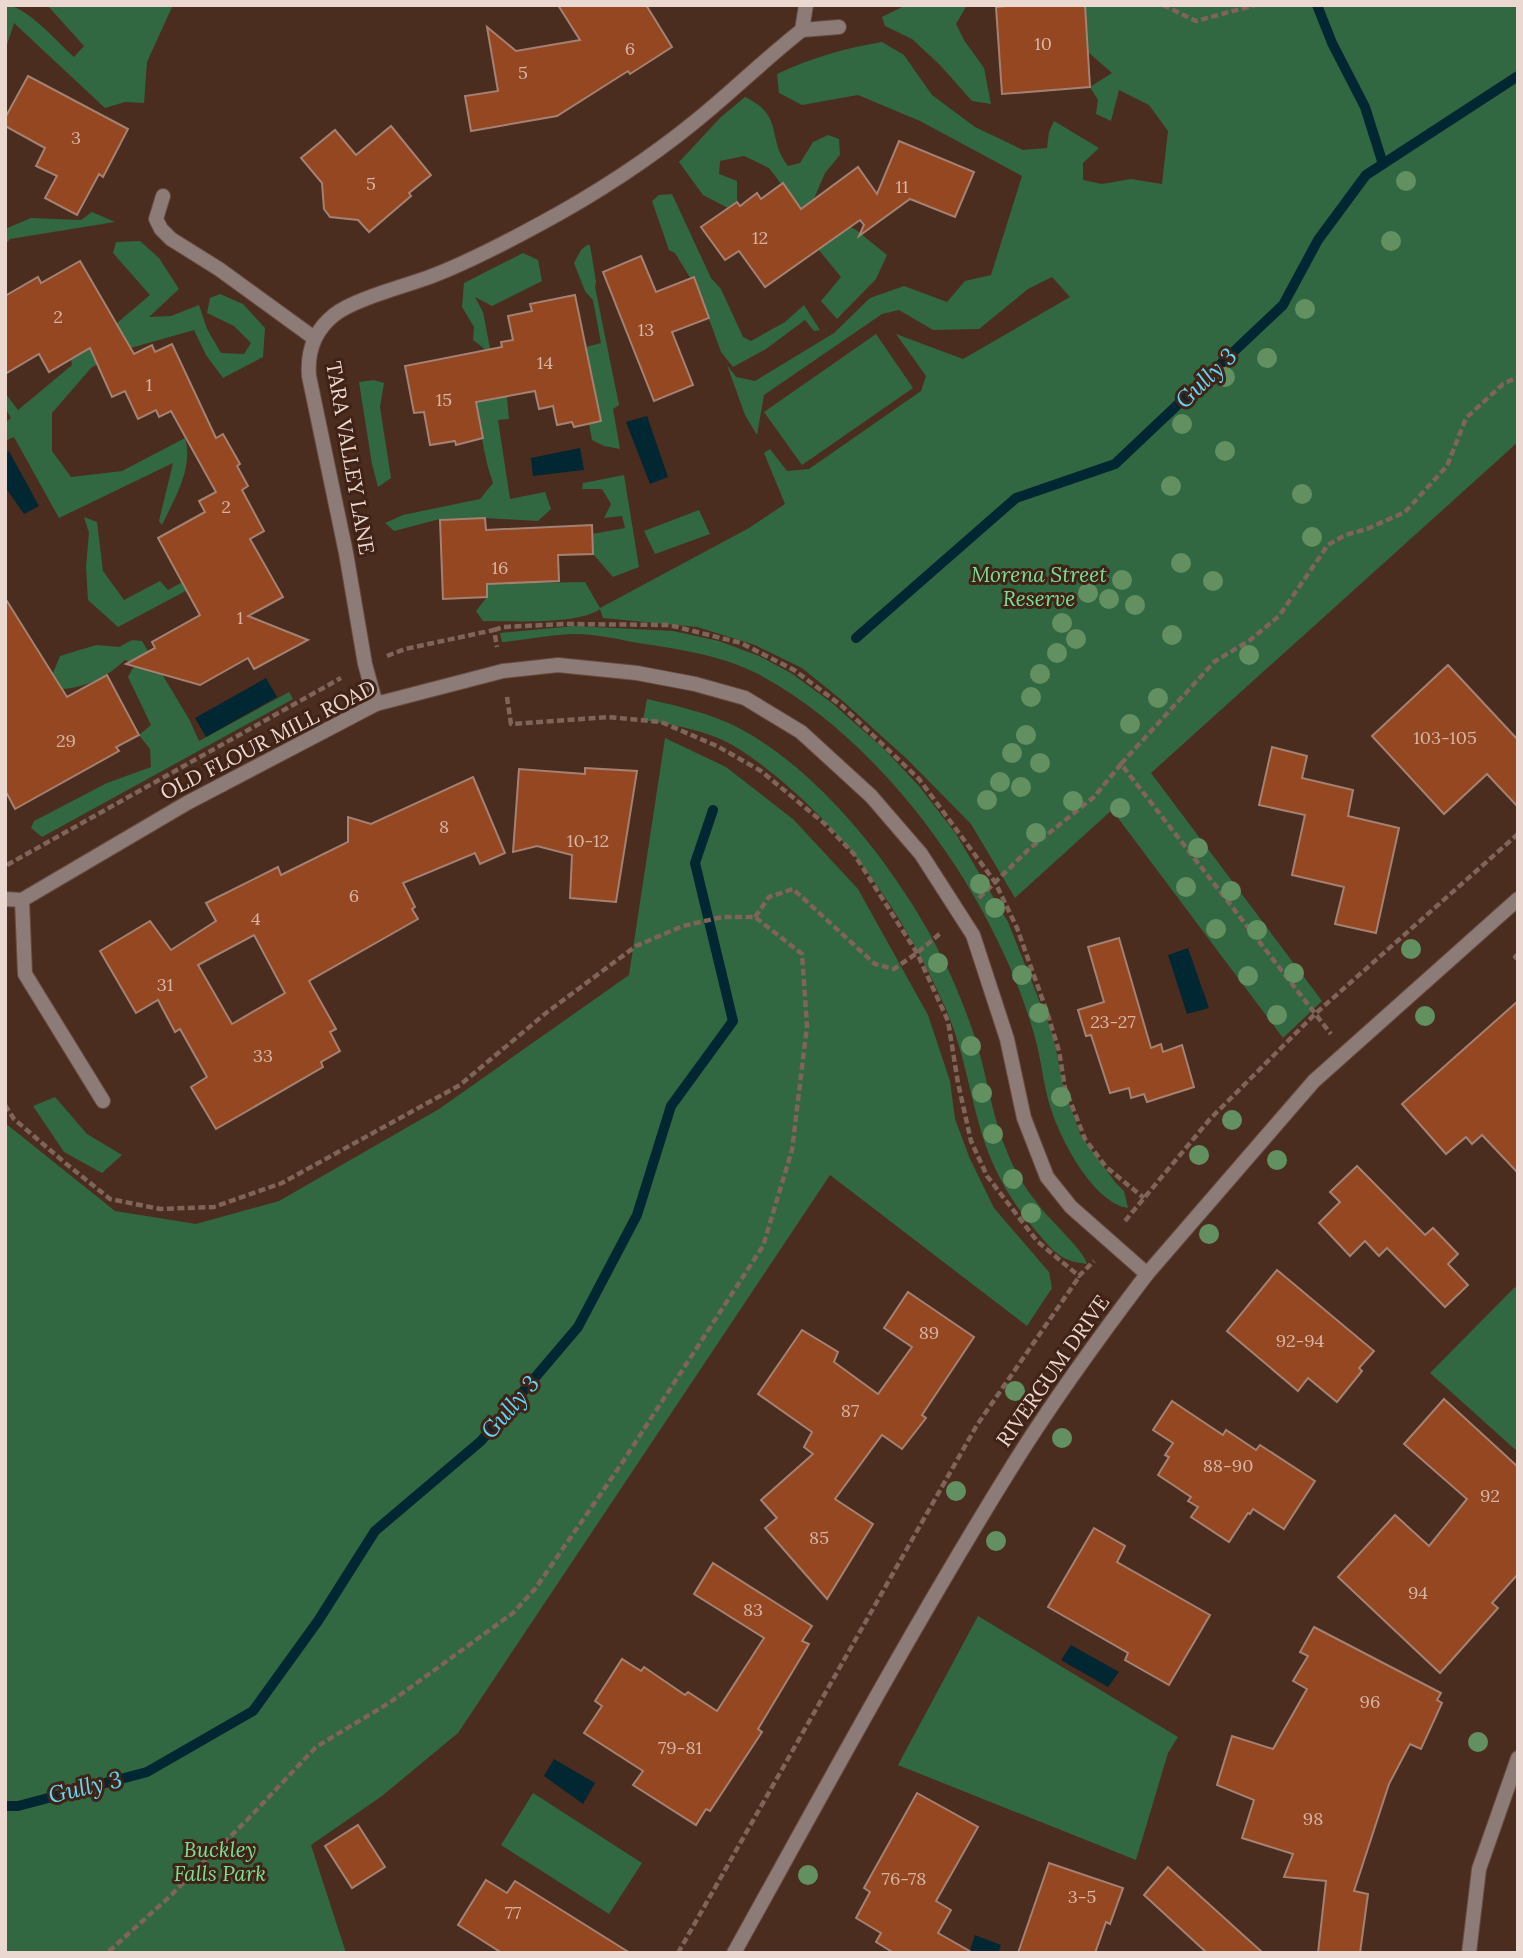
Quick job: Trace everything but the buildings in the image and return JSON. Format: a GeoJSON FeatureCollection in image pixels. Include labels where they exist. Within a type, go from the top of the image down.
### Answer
{"type":"FeatureCollection","features":[{"type":"Feature","properties":{"kind":"street"},"geometry":{"type":"LineString","coordinates":[[806,5],[802,30],[839,27]]}},
{"type":"Feature","properties":{"kind":"street","name":"TARA VALLEY LANE"},"geometry":{"type":"LineString","coordinates":[[376,704],[365,664],[346,553],[309,376],[314,338],[326,322],[343,308],[436,275],[485,253],[545,222],[615,180],[697,121],[802,30]]}},
{"type":"Feature","properties":{"kind":"street"},"geometry":{"type":"LineString","coordinates":[[163,196],[156,219],[161,229],[314,338]]}},
{"type":"Feature","properties":{"kind":"street","name":"OLD FLOUR MILL ROAD"},"geometry":{"type":"LineString","coordinates":[[22,900],[187,803],[376,704],[503,671],[558,665],[638,673],[695,684],[745,698],[801,732],[871,796],[921,854],[973,935],[1007,1039],[1024,1118],[1047,1177],[1071,1207],[1147,1274]]}},
{"type":"Feature","properties":{"kind":"street"},"geometry":{"type":"LineString","coordinates":[[5,899],[22,900],[25,974],[103,1101]]}},
{"type":"Feature","properties":{"kind":"street","name":"RIVERGUM DRIVE"},"geometry":{"type":"LineString","coordinates":[[734,1953],[924,1614],[1014,1463],[1100,1337],[1147,1274],[1314,1081],[1518,899]]}},
{"type":"Feature","properties":{"kind":"street"},"geometry":{"type":"LineString","coordinates":[[1469,1953],[1479,1869],[1518,1758]]}},
{"type":"Feature","properties":{"kind":"path"},"geometry":{"type":"LineString","coordinates":[[1163,5],[1196,21],[1255,5]]}},
{"type":"Feature","properties":{"kind":"path"},"geometry":{"type":"LineString","coordinates":[[961,916],[1029,849],[1094,797],[1214,662],[1250,640],[1279,616],[1328,545],[1345,535],[1367,529],[1405,512],[1447,466],[1466,418],[1503,384],[1518,377]]}},
{"type":"Feature","properties":{"kind":"path"},"geometry":{"type":"LineString","coordinates":[[8,865],[365,664],[405,649],[494,630],[511,724],[608,717],[661,722],[717,746],[761,771],[825,824],[854,854],[918,953],[948,1021],[971,1141],[987,1176],[1037,1241],[1079,1276]]}},
{"type":"Feature","properties":{"kind":"path"},"geometry":{"type":"LineString","coordinates":[[1121,764],[1346,1052]]}},
{"type":"Feature","properties":{"kind":"path"},"geometry":{"type":"LineString","coordinates":[[678,1953],[977,1425],[1079,1276],[1210,1119],[1315,1014],[1518,834]]}},
{"type":"Feature","properties":{"kind":"path"},"geometry":{"type":"LineString","coordinates":[[755,917],[769,897],[793,889],[875,964],[894,968],[918,953]]}},
{"type":"Feature","properties":{"kind":"path"},"geometry":{"type":"LineString","coordinates":[[5,1105],[14,1119],[110,1199],[160,1209],[214,1207],[282,1183],[460,1085],[591,977],[636,946],[683,926],[722,917],[755,917],[802,954],[807,1026],[792,1150],[763,1246],[620,1465],[535,1589],[513,1613],[389,1703],[316,1747],[166,1900],[107,1953]]}},
{"type":"Feature","properties":{"kind":"green space"},"geometry":{"type":"Polygon","coordinates":[[[5,5],[32,18],[74,57],[84,46],[47,5],[171,5],[147,62],[144,103],[125,102],[105,108],[14,23],[5,51],[5,5]]]}},
{"type":"Feature","properties":{"kind":"green space"},"geometry":{"type":"Polygon","coordinates":[[[906,5],[967,5],[956,24],[984,68],[991,104],[972,101],[912,39],[885,26],[882,17],[906,5]]]}},
{"type":"Feature","properties":{"kind":"green space","name":"Morena Street Reserve"},"geometry":{"type":"Polygon","coordinates":[[[1085,5],[1518,5],[1518,442],[1151,773],[1322,1001],[1283,1038],[1112,810],[1015,898],[971,824],[907,759],[802,668],[755,645],[697,627],[603,618],[600,609],[577,618],[527,621],[483,621],[476,611],[487,597],[487,584],[585,582],[600,608],[749,528],[785,504],[764,453],[770,449],[787,471],[809,469],[921,391],[926,376],[896,334],[963,359],[1070,297],[1052,277],[1028,289],[979,329],[933,330],[899,310],[882,314],[764,395],[757,435],[745,415],[727,365],[736,377],[755,381],[834,333],[870,298],[904,286],[947,302],[965,281],[991,275],[1022,176],[920,121],[858,95],[802,105],[779,93],[777,74],[790,68],[828,54],[882,42],[904,55],[932,95],[975,127],[1023,150],[1047,148],[1054,121],[1099,148],[1083,163],[1083,180],[1102,184],[1131,179],[1162,184],[1168,131],[1149,105],[1119,90],[1111,121],[1096,114],[1098,100],[1090,87],[1112,73],[1088,52],[1085,5]]]}},
{"type":"Feature","properties":{"kind":"green space"},"geometry":{"type":"Polygon","coordinates":[[[745,97],[757,104],[770,120],[781,156],[788,166],[800,163],[813,142],[828,135],[839,139],[840,155],[825,173],[813,201],[837,223],[855,229],[887,255],[876,279],[837,319],[821,301],[841,277],[818,249],[799,207],[769,168],[744,156],[720,161],[719,174],[737,181],[737,202],[728,208],[703,195],[679,162],[721,117],[745,97]]]}},
{"type":"Feature","properties":{"kind":"green space"},"geometry":{"type":"Polygon","coordinates":[[[672,194],[711,278],[721,289],[743,337],[751,341],[785,322],[804,305],[820,330],[814,331],[805,320],[766,349],[733,367],[721,352],[700,294],[675,253],[669,250],[652,201],[659,195],[672,194]]]}},
{"type":"Feature","properties":{"kind":"green space"},"geometry":{"type":"Polygon","coordinates":[[[92,212],[115,222],[10,239],[5,245],[5,229],[31,218],[81,220],[92,212]]]}},
{"type":"Feature","properties":{"kind":"green space"},"geometry":{"type":"Polygon","coordinates":[[[140,241],[159,258],[179,289],[149,317],[171,316],[199,305],[207,329],[221,353],[244,354],[251,343],[234,326],[207,313],[210,298],[220,294],[243,304],[265,328],[263,357],[223,378],[206,355],[194,330],[120,351],[91,368],[52,413],[52,451],[71,477],[122,471],[185,438],[185,472],[162,525],[159,521],[173,463],[59,518],[14,437],[5,441],[5,423],[11,418],[5,408],[5,393],[18,410],[72,365],[71,359],[104,316],[117,323],[150,295],[113,253],[116,242],[140,241]]]}},
{"type":"Feature","properties":{"kind":"green space"},"geometry":{"type":"Polygon","coordinates":[[[587,245],[590,245],[595,287],[619,405],[613,409],[620,449],[592,440],[589,424],[601,421],[586,347],[601,343],[593,300],[585,291],[574,263],[587,245]]]}},
{"type":"Feature","properties":{"kind":"green space"},"geometry":{"type":"Polygon","coordinates":[[[523,253],[538,260],[542,281],[492,306],[475,297],[483,312],[494,369],[505,378],[509,419],[498,420],[510,499],[545,492],[551,509],[538,521],[440,519],[394,531],[385,523],[403,515],[480,499],[493,483],[474,388],[491,384],[486,350],[473,340],[474,327],[462,307],[464,283],[523,253]]]}},
{"type":"Feature","properties":{"kind":"green space"},"geometry":{"type":"Polygon","coordinates":[[[876,334],[913,388],[802,465],[764,412],[876,334]]]}},
{"type":"Feature","properties":{"kind":"green space"},"geometry":{"type":"Polygon","coordinates":[[[374,380],[384,383],[380,407],[391,478],[378,487],[359,382],[374,380]]]}},
{"type":"Feature","properties":{"kind":"green space"},"geometry":{"type":"Polygon","coordinates":[[[624,475],[639,567],[613,577],[593,554],[592,534],[625,528],[622,516],[604,518],[611,504],[602,489],[582,489],[583,483],[624,475]]]}},
{"type":"Feature","properties":{"kind":"green space"},"geometry":{"type":"Polygon","coordinates":[[[699,510],[710,534],[655,554],[644,531],[699,510]]]}},
{"type":"Feature","properties":{"kind":"green space"},"geometry":{"type":"Polygon","coordinates":[[[84,517],[97,522],[103,571],[124,600],[160,581],[168,590],[206,569],[208,579],[118,627],[88,600],[86,567],[89,533],[84,517]]]}},
{"type":"Feature","properties":{"kind":"green space"},"geometry":{"type":"Polygon","coordinates":[[[575,626],[673,631],[719,641],[759,656],[791,673],[832,703],[884,749],[919,786],[956,834],[1008,922],[1053,1035],[1063,1085],[1080,1134],[1124,1191],[1128,1208],[1115,1204],[1103,1195],[1081,1169],[1063,1139],[1049,1103],[1037,1044],[1024,1002],[982,910],[931,830],[867,757],[832,724],[795,696],[756,673],[728,662],[684,650],[596,635],[562,635],[502,642],[500,633],[575,626]]]}},
{"type":"Feature","properties":{"kind":"green space"},"geometry":{"type":"Polygon","coordinates":[[[132,640],[142,641],[189,719],[199,741],[289,692],[293,699],[42,837],[31,828],[34,821],[107,783],[151,767],[150,749],[139,735],[151,725],[128,677],[135,664],[125,660],[96,680],[63,689],[53,673],[60,656],[96,645],[119,647],[132,640]]]}},
{"type":"Feature","properties":{"kind":"green space"},"geometry":{"type":"Polygon","coordinates":[[[647,699],[715,718],[737,727],[772,749],[807,777],[871,846],[900,885],[946,964],[973,1031],[998,1126],[1022,1182],[1046,1214],[1074,1244],[1087,1264],[1070,1261],[1053,1250],[1009,1194],[983,1139],[960,1050],[945,1007],[907,933],[860,863],[804,801],[773,773],[739,749],[705,733],[643,720],[647,699]]]}},
{"type":"Feature","properties":{"kind":"green space","name":"Buckley Falls Park"},"geometry":{"type":"Polygon","coordinates":[[[665,738],[726,767],[794,820],[858,889],[928,1015],[950,1081],[955,1119],[970,1159],[994,1208],[1049,1272],[1052,1288],[1027,1326],[830,1175],[458,1733],[382,1796],[311,1845],[346,1953],[5,1953],[5,1123],[115,1211],[196,1224],[279,1201],[439,1109],[629,975],[665,738]]]}},
{"type":"Feature","properties":{"kind":"green space"},"geometry":{"type":"Polygon","coordinates":[[[55,1097],[87,1134],[122,1155],[102,1173],[64,1152],[33,1106],[55,1097]]]}},
{"type":"Feature","properties":{"kind":"green space"},"geometry":{"type":"Polygon","coordinates":[[[1515,1287],[1518,1290],[1518,1452],[1430,1373],[1515,1287]]]}},
{"type":"Feature","properties":{"kind":"green space"},"geometry":{"type":"Polygon","coordinates":[[[978,1616],[1178,1737],[1168,1753],[1136,1860],[898,1765],[978,1616]]]}},
{"type":"Feature","properties":{"kind":"green space"},"geometry":{"type":"Polygon","coordinates":[[[533,1793],[642,1863],[609,1914],[501,1845],[533,1793]]]}},
{"type":"Feature","properties":{"kind":"water"},"geometry":{"type":"Polygon","coordinates":[[[647,416],[668,477],[650,484],[626,422],[647,416]]]}},
{"type":"Feature","properties":{"kind":"water"},"geometry":{"type":"Polygon","coordinates":[[[580,448],[584,470],[533,476],[531,458],[580,448]]]}},
{"type":"Feature","properties":{"kind":"water"},"geometry":{"type":"Polygon","coordinates":[[[9,451],[39,506],[24,514],[5,487],[5,455],[9,451]]]}},
{"type":"Feature","properties":{"kind":"water"},"geometry":{"type":"Polygon","coordinates":[[[266,678],[277,697],[206,737],[195,718],[266,678]]]}},
{"type":"Feature","properties":{"kind":"water"},"geometry":{"type":"Polygon","coordinates":[[[1188,948],[1209,1008],[1187,1014],[1168,955],[1188,948]]]}},
{"type":"Feature","properties":{"kind":"water"},"geometry":{"type":"Polygon","coordinates":[[[1071,1645],[1119,1672],[1108,1687],[1061,1660],[1071,1645]]]}},
{"type":"Feature","properties":{"kind":"water"},"geometry":{"type":"Polygon","coordinates":[[[554,1759],[595,1783],[583,1804],[544,1776],[554,1759]]]}},
{"type":"Feature","properties":{"kind":"water"},"geometry":{"type":"Polygon","coordinates":[[[975,1935],[1001,1945],[998,1953],[969,1953],[975,1935]]]}},
{"type":"Feature","properties":{"kind":"waterway"},"geometry":{"type":"LineString","coordinates":[[1317,5],[1332,43],[1365,107],[1383,164]]}},
{"type":"Feature","properties":{"kind":"waterway","name":"Gully 3"},"geometry":{"type":"LineString","coordinates":[[856,638],[1016,498],[1115,464],[1283,305],[1318,240],[1366,175],[1518,76]]}},
{"type":"Feature","properties":{"kind":"waterway","name":"Gully 3"},"geometry":{"type":"LineString","coordinates":[[5,1806],[18,1806],[147,1772],[253,1711],[318,1621],[375,1531],[481,1441],[578,1327],[637,1215],[671,1106],[733,1021],[695,863],[713,810]]}}]}
